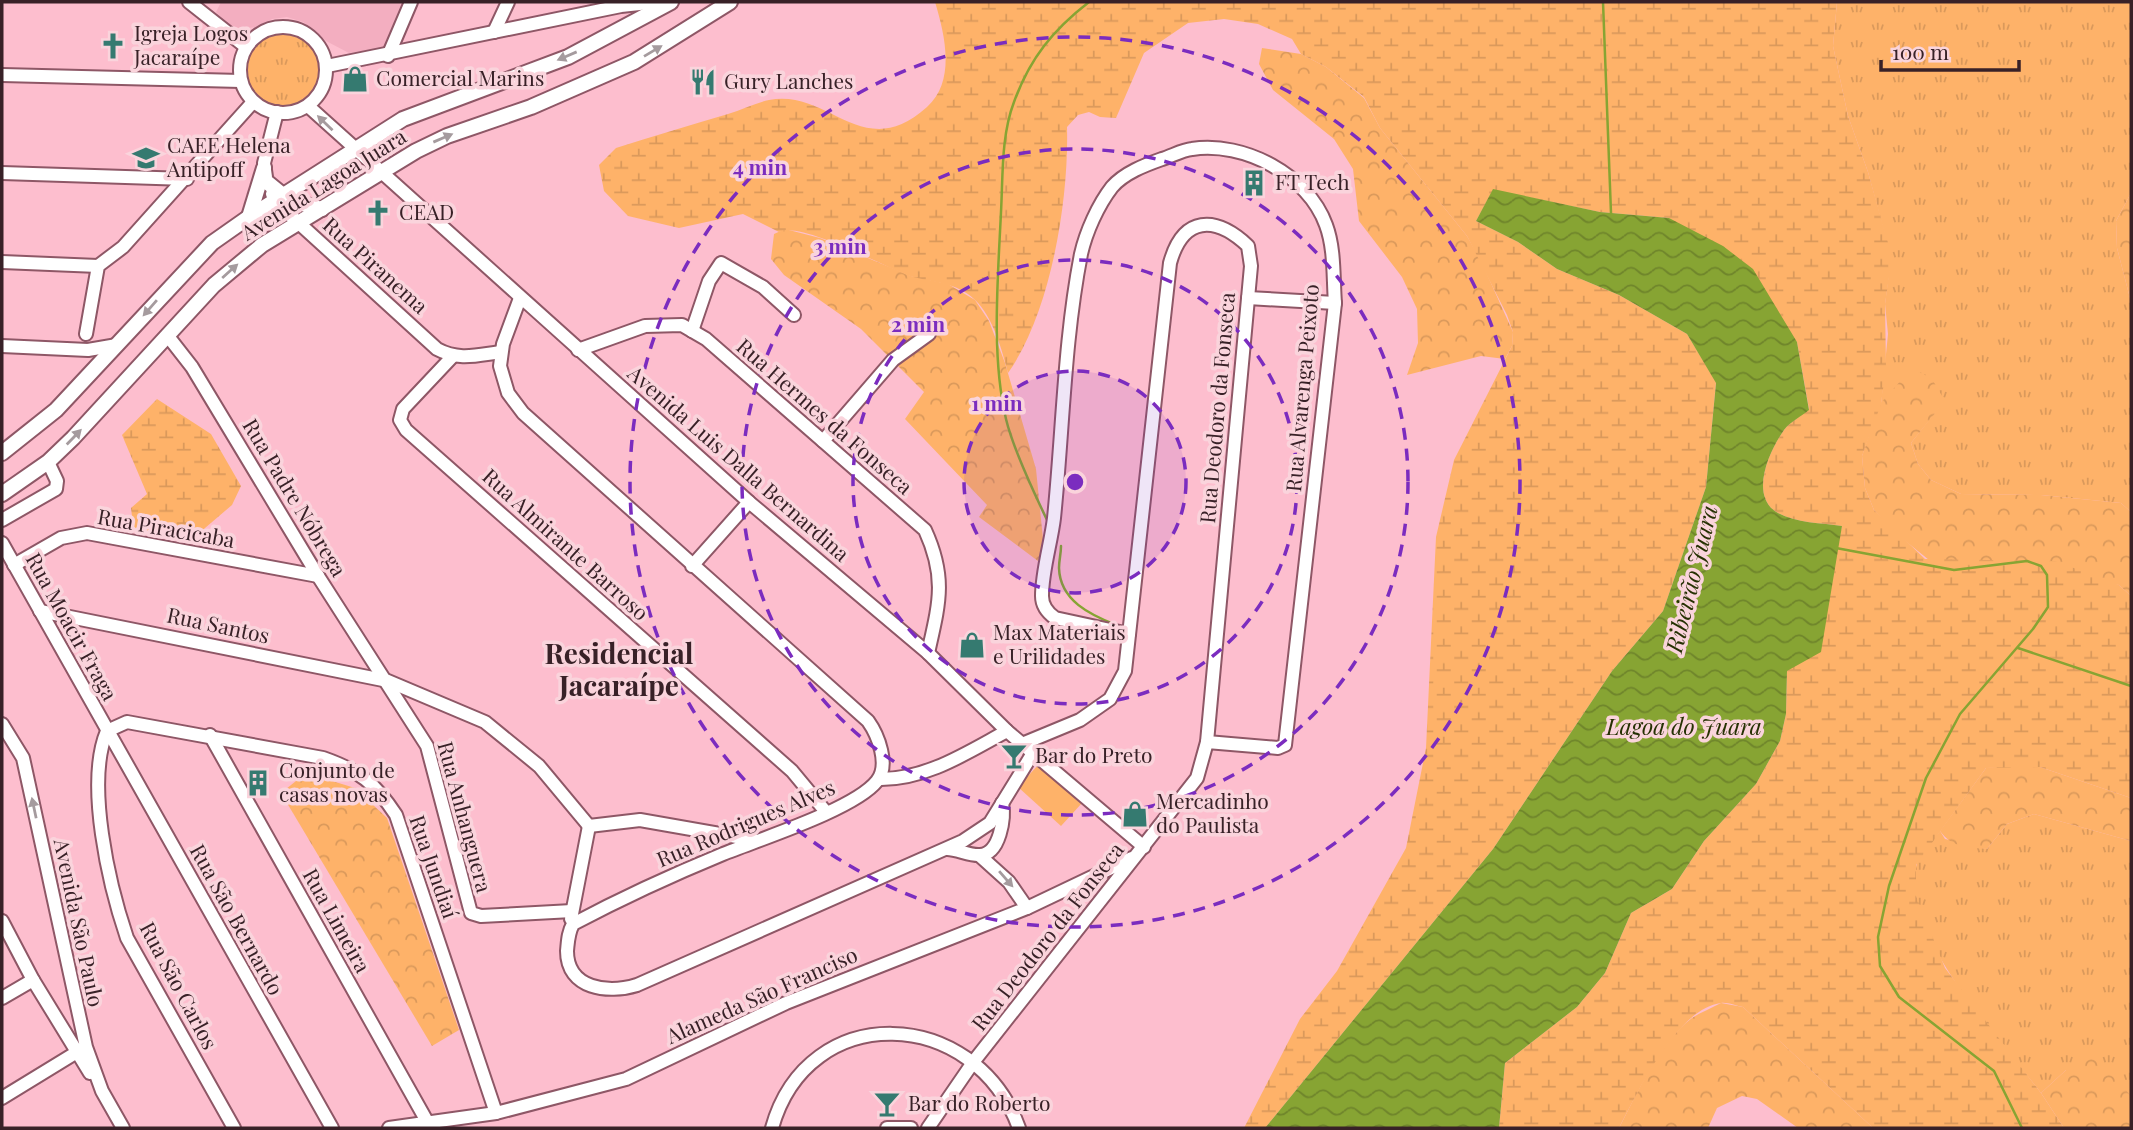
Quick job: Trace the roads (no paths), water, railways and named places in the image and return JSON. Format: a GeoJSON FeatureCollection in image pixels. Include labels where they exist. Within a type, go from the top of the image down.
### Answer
{"type":"FeatureCollection","features":[{"type":"Feature","properties":{"kind":"main road","name":"Avenida Lagoa Juara"},"geometry":{"type":"LineString","coordinates":[[2,453],[42,424],[191,263],[248,217],[403,119],[568,57],[671,2]]}},
{"type":"Feature","properties":{"kind":"main road","name":"Avenida Lagoa Juara"},"geometry":{"type":"LineString","coordinates":[[2,494],[48,462],[235,265],[380,172],[447,136],[531,107],[634,62],[730,2]]}},
{"type":"Feature","properties":{"kind":"main road"},"geometry":{"type":"LineString","coordinates":[[266,175],[279,198],[322,209]]}},
{"type":"Feature","properties":{"kind":"main road"},"geometry":{"type":"LineString","coordinates":[[248,217],[266,175]]}},
{"type":"Feature","properties":{"kind":"street"},"geometry":{"type":"LineString","coordinates":[[189,2],[246,47]]}},
{"type":"Feature","properties":{"kind":"street"},"geometry":{"type":"LineString","coordinates":[[206,15],[212,2]]}},
{"type":"Feature","properties":{"kind":"street"},"geometry":{"type":"LineString","coordinates":[[388,56],[411,2]]}},
{"type":"Feature","properties":{"kind":"street"},"geometry":{"type":"LineString","coordinates":[[495,32],[508,2]]}},
{"type":"Feature","properties":{"kind":"street"},"geometry":{"type":"LineString","coordinates":[[327,66],[388,56],[621,4],[658,2]]}},
{"type":"Feature","properties":{"kind":"street"},"geometry":{"type":"LineString","coordinates":[[621,4],[630,26]]}},
{"type":"Feature","properties":{"kind":"street"},"geometry":{"type":"LineString","coordinates":[[292,28],[310,37],[327,66],[322,89],[308,106],[291,113],[277,112],[253,102],[241,80],[242,56],[246,47],[266,30],[292,28]]}},
{"type":"Feature","properties":{"kind":"street"},"geometry":{"type":"LineString","coordinates":[[2,75],[241,80]]}},
{"type":"Feature","properties":{"kind":"street"},"geometry":{"type":"LineString","coordinates":[[2,262],[98,266],[123,247],[187,179],[253,102]]}},
{"type":"Feature","properties":{"kind":"street","name":"Avenida Luis Dalla Bernardina"},"geometry":{"type":"LineString","coordinates":[[308,106],[353,150],[749,502],[928,653],[1007,731],[1140,851]]}},
{"type":"Feature","properties":{"kind":"street"},"geometry":{"type":"LineString","coordinates":[[266,175],[277,112]]}},
{"type":"Feature","properties":{"kind":"street","name":"Rua Alvarenga Peixoto"},"geometry":{"type":"LineString","coordinates":[[1129,634],[1055,618],[1046,610],[1042,596],[1054,519],[1061,416],[1082,252],[1094,218],[1113,187],[1131,172],[1192,149],[1230,150],[1274,167],[1291,177],[1326,224],[1332,252],[1335,303],[1285,745],[1282,747],[1207,742]]}},
{"type":"Feature","properties":{"kind":"street"},"geometry":{"type":"LineString","coordinates":[[2,173],[187,179]]}},
{"type":"Feature","properties":{"kind":"street","name":"Rua Piranema"},"geometry":{"type":"LineString","coordinates":[[279,198],[299,223],[437,349],[452,357]]}},
{"type":"Feature","properties":{"kind":"street","name":"Rua Deodoro da Fonseca"},"geometry":{"type":"LineString","coordinates":[[928,1128],[974,1061],[1197,778],[1207,742],[1251,266],[1248,246],[1236,234],[1222,226],[1207,225],[1187,230],[1176,242],[1170,264],[1125,671],[1110,699],[1080,720],[1022,744]]}},
{"type":"Feature","properties":{"kind":"street"},"geometry":{"type":"LineString","coordinates":[[578,350],[645,326],[682,325],[692,331],[709,281],[721,263],[763,286],[794,315]]}},
{"type":"Feature","properties":{"kind":"street"},"geometry":{"type":"LineString","coordinates":[[86,334],[98,266]]}},
{"type":"Feature","properties":{"kind":"street"},"geometry":{"type":"LineString","coordinates":[[520,298],[501,352],[503,382],[523,414],[868,721],[881,755],[879,779],[893,779],[942,766],[1007,731]]}},
{"type":"Feature","properties":{"kind":"street"},"geometry":{"type":"LineString","coordinates":[[1248,298],[1335,303]]}},
{"type":"Feature","properties":{"kind":"street","name":"Rua Hermes da Fonseca"},"geometry":{"type":"LineString","coordinates":[[692,331],[925,530],[937,556],[941,586],[928,653]]}},
{"type":"Feature","properties":{"kind":"street"},"geometry":{"type":"LineString","coordinates":[[823,441],[892,360],[929,334]]}},
{"type":"Feature","properties":{"kind":"street","name":"Rua Padre Nóbrega"},"geometry":{"type":"LineString","coordinates":[[167,335],[192,367],[318,576],[388,681]]}},
{"type":"Feature","properties":{"kind":"street"},"geometry":{"type":"LineString","coordinates":[[2,346],[88,349],[117,345]]}},
{"type":"Feature","properties":{"kind":"street"},"geometry":{"type":"LineString","coordinates":[[452,357],[501,352]]}},
{"type":"Feature","properties":{"kind":"street","name":"Rua Almirante Barroso"},"geometry":{"type":"LineString","coordinates":[[452,357],[403,409],[400,419],[407,430],[792,771],[826,812]]}},
{"type":"Feature","properties":{"kind":"street"},"geometry":{"type":"LineString","coordinates":[[2,520],[56,489],[57,481],[48,462]]}},
{"type":"Feature","properties":{"kind":"street"},"geometry":{"type":"LineString","coordinates":[[692,566],[749,502]]}},
{"type":"Feature","properties":{"kind":"street","name":"Rua Piracicaba"},"geometry":{"type":"LineString","coordinates":[[14,565],[61,538],[88,533],[318,576]]}},
{"type":"Feature","properties":{"kind":"street","name":"Rua Moacir Fraga"},"geometry":{"type":"LineString","coordinates":[[2,543],[107,731]]}},
{"type":"Feature","properties":{"kind":"street","name":"Rua Santos"},"geometry":{"type":"LineString","coordinates":[[40,611],[388,681],[485,722],[539,766],[589,826]]}},
{"type":"Feature","properties":{"kind":"street","name":"Rua Anhanguera"},"geometry":{"type":"LineString","coordinates":[[388,681],[428,746],[471,913],[481,916],[572,911]]}},
{"type":"Feature","properties":{"kind":"street","name":"Rua Jundiaí"},"geometry":{"type":"LineString","coordinates":[[107,731],[115,725],[127,722],[210,735],[323,758],[350,768],[378,788],[396,815],[496,1113]]}},
{"type":"Feature","properties":{"kind":"street","name":"Avenida São Paulo"},"geometry":{"type":"LineString","coordinates":[[2,724],[23,758],[81,1050],[122,1128]]}},
{"type":"Feature","properties":{"kind":"street","name":"Rua São Carlos"},"geometry":{"type":"LineString","coordinates":[[107,731],[99,764],[99,810],[118,910],[127,938],[234,1128]]}},
{"type":"Feature","properties":{"kind":"street","name":"Rua São Bernardo"},"geometry":{"type":"LineString","coordinates":[[107,731],[332,1128]]}},
{"type":"Feature","properties":{"kind":"street","name":"Rua Limeira"},"geometry":{"type":"LineString","coordinates":[[210,735],[429,1125]]}},
{"type":"Feature","properties":{"kind":"street"},"geometry":{"type":"LineString","coordinates":[[756,841],[640,820],[589,826],[569,932],[568,964],[574,975],[598,989],[627,988],[946,849],[979,833],[990,823],[1033,753]]}},
{"type":"Feature","properties":{"kind":"street","name":"Rua Rodrigues Alves"},"geometry":{"type":"LineString","coordinates":[[569,932],[573,924],[592,914],[826,812],[859,795],[879,779]]}},
{"type":"Feature","properties":{"kind":"street"},"geometry":{"type":"LineString","coordinates":[[946,849],[979,855],[985,853],[1003,828],[1002,803]]}},
{"type":"Feature","properties":{"kind":"street","name":"Alameda São Franciso"},"geometry":{"type":"LineString","coordinates":[[390,1128],[429,1125],[496,1113],[626,1079],[786,1003],[1027,908],[1140,851]]}},
{"type":"Feature","properties":{"kind":"street"},"geometry":{"type":"LineString","coordinates":[[979,855],[1009,882],[1027,908]]}},
{"type":"Feature","properties":{"kind":"street"},"geometry":{"type":"LineString","coordinates":[[2,921],[33,980],[81,1050],[2,1098]]}},
{"type":"Feature","properties":{"kind":"street"},"geometry":{"type":"LineString","coordinates":[[2,998],[33,980]]}},
{"type":"Feature","properties":{"kind":"street"},"geometry":{"type":"LineString","coordinates":[[772,1128],[783,1099],[808,1068],[824,1055],[860,1038],[880,1035],[920,1036],[948,1046],[974,1061],[1002,1092],[1019,1128]]}},
{"type":"Feature","properties":{"kind":"street"},"geometry":{"type":"LineString","coordinates":[[887,1128],[911,1128]]}},
{"type":"Feature","properties":{"kind":"water","name":"Lagoa do Juara"},"geometry":{"type":"Polygon","coordinates":[[[1493,189],[1600,212],[1669,218],[1723,246],[1753,269],[1797,342],[1809,410],[1787,427],[1778,439],[1764,473],[1764,496],[1769,505],[1785,516],[1801,521],[1842,526],[1821,652],[1787,671],[1786,714],[1780,741],[1756,784],[1704,841],[1672,889],[1631,913],[1605,973],[1577,1007],[1505,1063],[1499,1128],[1265,1128],[1493,849],[1612,671],[1663,611],[1706,487],[1716,383],[1687,334],[1619,295],[1557,269],[1518,242],[1476,221],[1493,189]]]}},
{"type":"Feature","properties":{"kind":"waterway"},"geometry":{"type":"LineString","coordinates":[[1048,522],[1014,444],[1001,395],[997,316],[1003,156],[1010,115],[1027,72],[1054,34],[1089,2]]}},
{"type":"Feature","properties":{"kind":"waterway","name":"Ribeirão Juara"},"geometry":{"type":"LineString","coordinates":[[1603,2],[1611,213]]}},
{"type":"Feature","properties":{"kind":"waterway"},"geometry":{"type":"LineString","coordinates":[[1061,546],[1061,580],[1071,598],[1087,611],[1116,625]]}},
{"type":"Feature","properties":{"kind":"waterway"},"geometry":{"type":"LineString","coordinates":[[1836,548],[1954,570],[2027,561],[2041,566],[2047,575],[2048,607],[2033,629],[1960,714],[1926,778],[1889,886],[1878,937],[1880,966],[1899,997],[1994,1071],[2022,1128]]}},
{"type":"Feature","properties":{"kind":"waterway"},"geometry":{"type":"LineString","coordinates":[[2018,648],[2131,686]]}},
{"type":"Feature","properties":{"kind":"place","name":"Igreja Logos Jacaraípe"},"geometry":{"type":"Point","coordinates":[113,46]}},
{"type":"Feature","properties":{"kind":"place","name":"Comercial Marins"},"geometry":{"type":"Point","coordinates":[355,79]}},
{"type":"Feature","properties":{"kind":"place","name":"Gury Lanches"},"geometry":{"type":"Point","coordinates":[703,82]}},
{"type":"Feature","properties":{"kind":"place","name":"CAEE Helena Antipoff"},"geometry":{"type":"Point","coordinates":[146,158]}},
{"type":"Feature","properties":{"kind":"place","name":"FT Tech"},"geometry":{"type":"Point","coordinates":[1254,183]}},
{"type":"Feature","properties":{"kind":"place","name":"CEAD"},"geometry":{"type":"Point","coordinates":[378,213]}},
{"type":"Feature","properties":{"kind":"place","name":"Max Materiais e Urilidades"},"geometry":{"type":"Point","coordinates":[972,645]}},
{"type":"Feature","properties":{"kind":"place","name":"Bar do Preto"},"geometry":{"type":"Point","coordinates":[1014,756]}},
{"type":"Feature","properties":{"kind":"place","name":"Conjunto de casas novas"},"geometry":{"type":"Point","coordinates":[258,783]}},
{"type":"Feature","properties":{"kind":"place","name":"Mercadinho do Paulista"},"geometry":{"type":"Point","coordinates":[1135,814]}},
{"type":"Feature","properties":{"kind":"place","name":"Bar do Roberto"},"geometry":{"type":"Point","coordinates":[887,1104]}},
{"type":"Feature","properties":{"kind":"district","name":"Residencial Jacaraípe"},"geometry":{"type":"Point","coordinates":[619,670]}}]}
